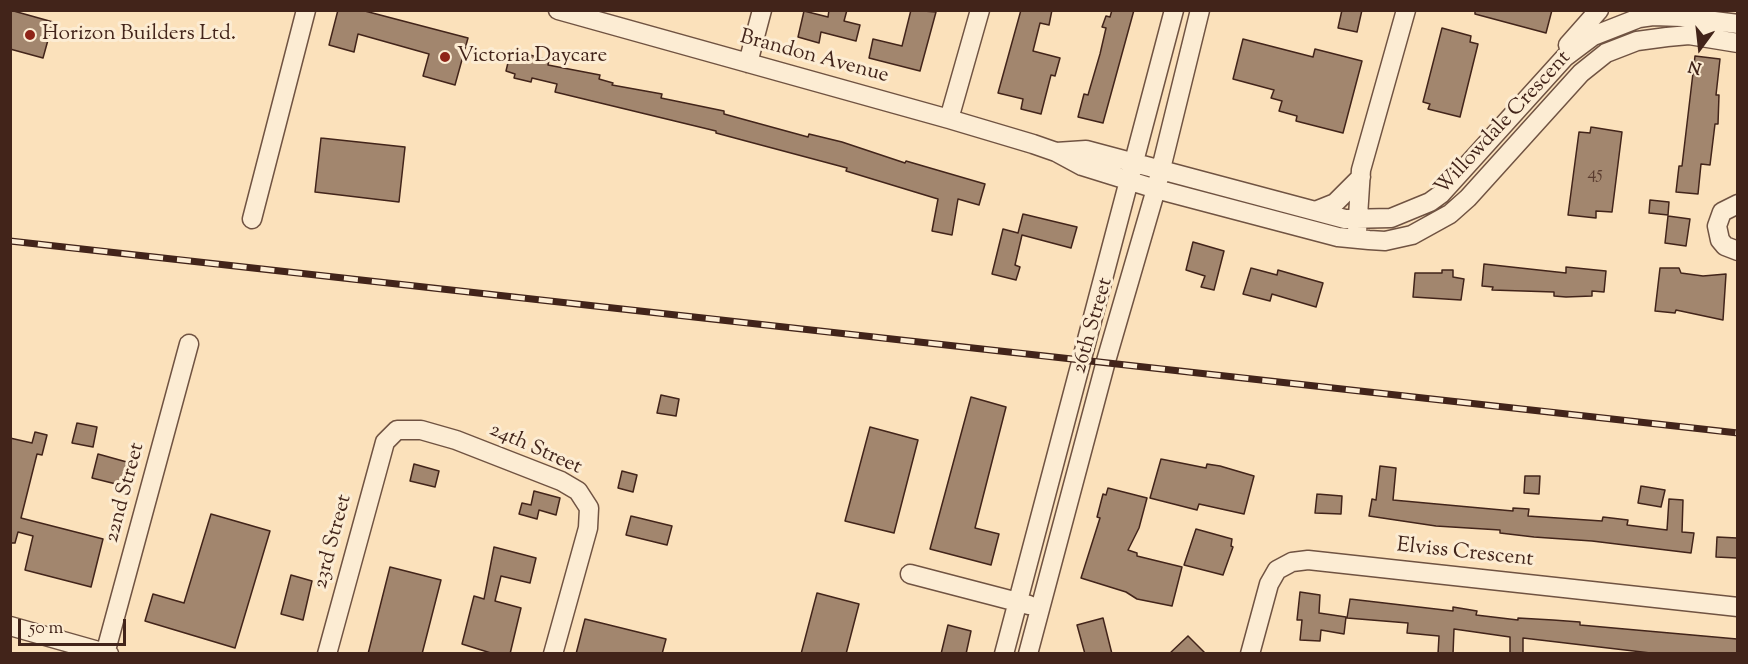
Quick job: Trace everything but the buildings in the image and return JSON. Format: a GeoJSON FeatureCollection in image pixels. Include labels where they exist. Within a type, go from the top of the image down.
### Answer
{"type":"FeatureCollection","features":[{"type":"Feature","properties":{"kind":"street"},"geometry":{"type":"LineString","coordinates":[[252,219],[306,10]]}},
{"type":"Feature","properties":{"kind":"street","name":"Brandon Avenue"},"geometry":{"type":"LineString","coordinates":[[558,10],[950,119],[1056,152],[1082,166],[1132,172]]}},
{"type":"Feature","properties":{"kind":"street"},"geometry":{"type":"LineString","coordinates":[[748,63],[762,10]]}},
{"type":"Feature","properties":{"kind":"street"},"geometry":{"type":"LineString","coordinates":[[950,119],[980,10]]}},
{"type":"Feature","properties":{"kind":"street","name":"26th Street"},"geometry":{"type":"LineString","coordinates":[[1004,654],[1174,10]]}},
{"type":"Feature","properties":{"kind":"street","name":"26th Street"},"geometry":{"type":"LineString","coordinates":[[1028,654],[1156,189],[1200,10]]}},
{"type":"Feature","properties":{"kind":"street"},"geometry":{"type":"LineString","coordinates":[[1356,240],[1361,177],[1406,10]]}},
{"type":"Feature","properties":{"kind":"street"},"geometry":{"type":"LineString","coordinates":[[1556,66],[1564,49],[1599,10]]}},
{"type":"Feature","properties":{"kind":"street","name":"Willowdale Crescent"},"geometry":{"type":"LineString","coordinates":[[1132,172],[1161,170],[1358,221],[1400,215],[1430,202],[1441,194],[1556,66],[1593,36],[1635,22],[1667,15],[1737,24]]}},
{"type":"Feature","properties":{"kind":"street","name":"Willowdale Crescent"},"geometry":{"type":"LineString","coordinates":[[1132,172],[1156,189],[1356,240],[1385,241],[1412,235],[1450,214],[1468,198],[1581,73],[1596,59],[1619,47],[1635,22]]}},
{"type":"Feature","properties":{"kind":"street","name":"Willowdale Crescent"},"geometry":{"type":"LineString","coordinates":[[1635,22],[1689,35],[1737,43]]}},
{"type":"Feature","properties":{"kind":"street"},"geometry":{"type":"LineString","coordinates":[[1315,211],[1335,203],[1361,177]]}},
{"type":"Feature","properties":{"kind":"street"},"geometry":{"type":"LineString","coordinates":[[1737,204],[1722,212],[1717,226],[1720,240],[1737,251]]}},
{"type":"Feature","properties":{"kind":"street","name":"22nd Street"},"geometry":{"type":"LineString","coordinates":[[106,653],[189,344]]}},
{"type":"Feature","properties":{"kind":"street","name":"24th Street"},"geometry":{"type":"LineString","coordinates":[[385,442],[397,430],[421,430],[561,481],[578,492],[589,508],[588,528],[553,654]]}},
{"type":"Feature","properties":{"kind":"street"},"geometry":{"type":"LineString","coordinates":[[1064,430],[1087,435]]}},
{"type":"Feature","properties":{"kind":"street","name":"23rd Street"},"geometry":{"type":"LineString","coordinates":[[327,654],[385,442]]}},
{"type":"Feature","properties":{"kind":"street","name":"Elviss Crescent"},"geometry":{"type":"LineString","coordinates":[[1250,654],[1269,584],[1277,570],[1292,562],[1308,560],[1737,607]]}},
{"type":"Feature","properties":{"kind":"street"},"geometry":{"type":"LineString","coordinates":[[910,574],[1040,608]]}},
{"type":"Feature","properties":{"kind":"street"},"geometry":{"type":"LineString","coordinates":[[10,626],[106,653]]}},
{"type":"Feature","properties":{"kind":"railway"},"geometry":{"type":"LineString","coordinates":[[10,241],[1738,433]]}},
{"type":"Feature","properties":{"kind":"place","name":"Horizon Builders Ltd."},"geometry":{"type":"Point","coordinates":[30,35]}},
{"type":"Feature","properties":{"kind":"place","name":"Victoria Daycare"},"geometry":{"type":"Point","coordinates":[445,57]}}]}
